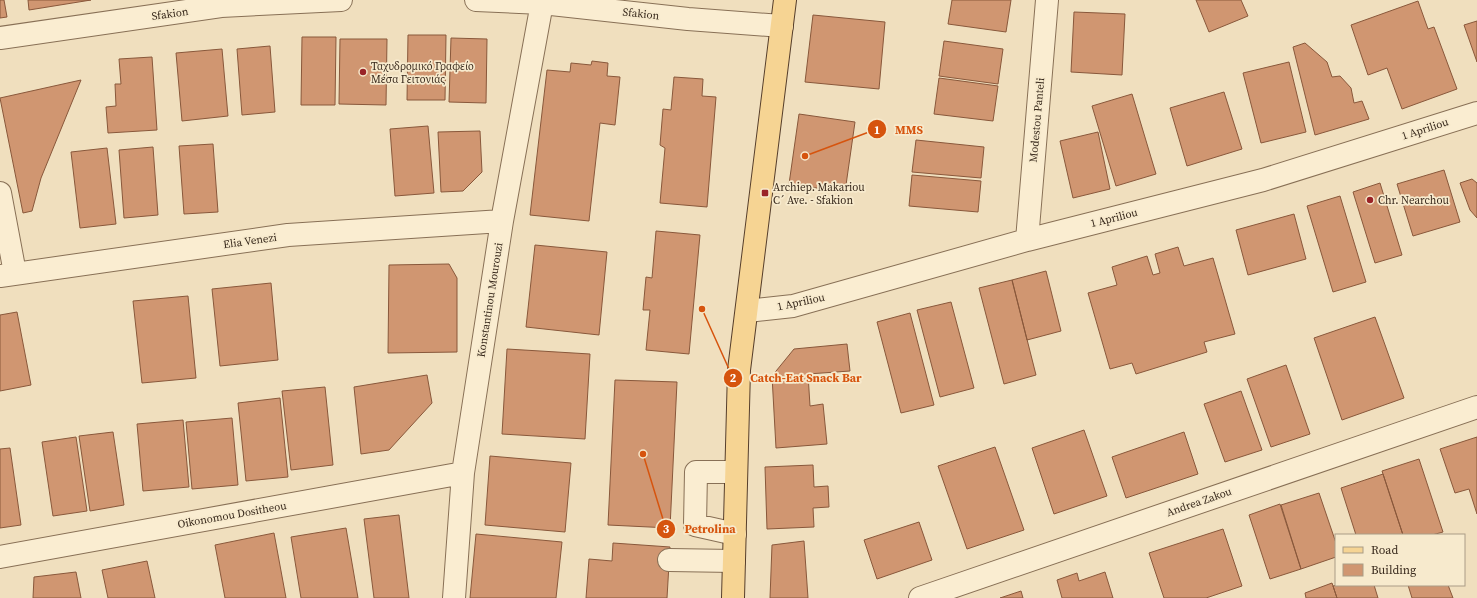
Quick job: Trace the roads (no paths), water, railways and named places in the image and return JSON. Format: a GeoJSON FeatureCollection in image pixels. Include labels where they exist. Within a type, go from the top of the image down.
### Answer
{"type":"FeatureCollection","features":[{"type":"Feature","properties":{"kind":"main road"},"geometry":{"type":"LineString","coordinates":[[733,598],[739,370],[785,0]]}},
{"type":"Feature","properties":{"kind":"street","name":"Sfakion"},"geometry":{"type":"LineString","coordinates":[[0,38],[221,3],[341,0]]}},
{"type":"Feature","properties":{"kind":"street","name":"Sfakion"},"geometry":{"type":"LineString","coordinates":[[476,0],[542,3],[688,19],[782,26]]}},
{"type":"Feature","properties":{"kind":"street","name":"Modestou Panteli"},"geometry":{"type":"LineString","coordinates":[[1027,240],[1047,0]]}},
{"type":"Feature","properties":{"kind":"street","name":"Konstantinou Mourouzi"},"geometry":{"type":"LineString","coordinates":[[454,598],[463,473],[502,221],[542,3]]}},
{"type":"Feature","properties":{"kind":"street","name":"1 Apriliou"},"geometry":{"type":"LineString","coordinates":[[747,311],[793,306],[1027,240],[1263,180],[1477,113]]}},
{"type":"Feature","properties":{"kind":"street"},"geometry":{"type":"LineString","coordinates":[[0,193],[8,274]]}},
{"type":"Feature","properties":{"kind":"street","name":"Elia Venezi"},"geometry":{"type":"LineString","coordinates":[[8,274],[288,235],[502,221]]}},
{"type":"Feature","properties":{"kind":"street","name":"Andrea Zakou"},"geometry":{"type":"LineString","coordinates":[[920,598],[1477,407]]}},
{"type":"Feature","properties":{"kind":"street"},"geometry":{"type":"LineString","coordinates":[[735,534],[695,525],[696,472],[736,472]]}},
{"type":"Feature","properties":{"kind":"street","name":"Oikonomou Dositheou"},"geometry":{"type":"LineString","coordinates":[[0,557],[463,473]]}},
{"type":"Feature","properties":{"kind":"street"},"geometry":{"type":"LineString","coordinates":[[669,560],[734,561]]}},
{"type":"Feature","properties":{"kind":"place","name":"Ταχυδρομικό Γραφείο Μέσα Γειτονιάς"},"geometry":{"type":"Point","coordinates":[363,72]}},
{"type":"Feature","properties":{"kind":"place","name":"MMS"},"geometry":{"type":"Point","coordinates":[805,156]}},
{"type":"Feature","properties":{"kind":"place","name":"Archiep. Makariou C´ Ave. - Sfakion"},"geometry":{"type":"Point","coordinates":[765,193]}},
{"type":"Feature","properties":{"kind":"place","name":"Chr. Nearchou"},"geometry":{"type":"Point","coordinates":[1370,200]}},
{"type":"Feature","properties":{"kind":"place","name":"Catch-Eat Snack Bar"},"geometry":{"type":"Point","coordinates":[702,309]}},
{"type":"Feature","properties":{"kind":"place","name":"Petrolina"},"geometry":{"type":"Point","coordinates":[643,454]}}]}
